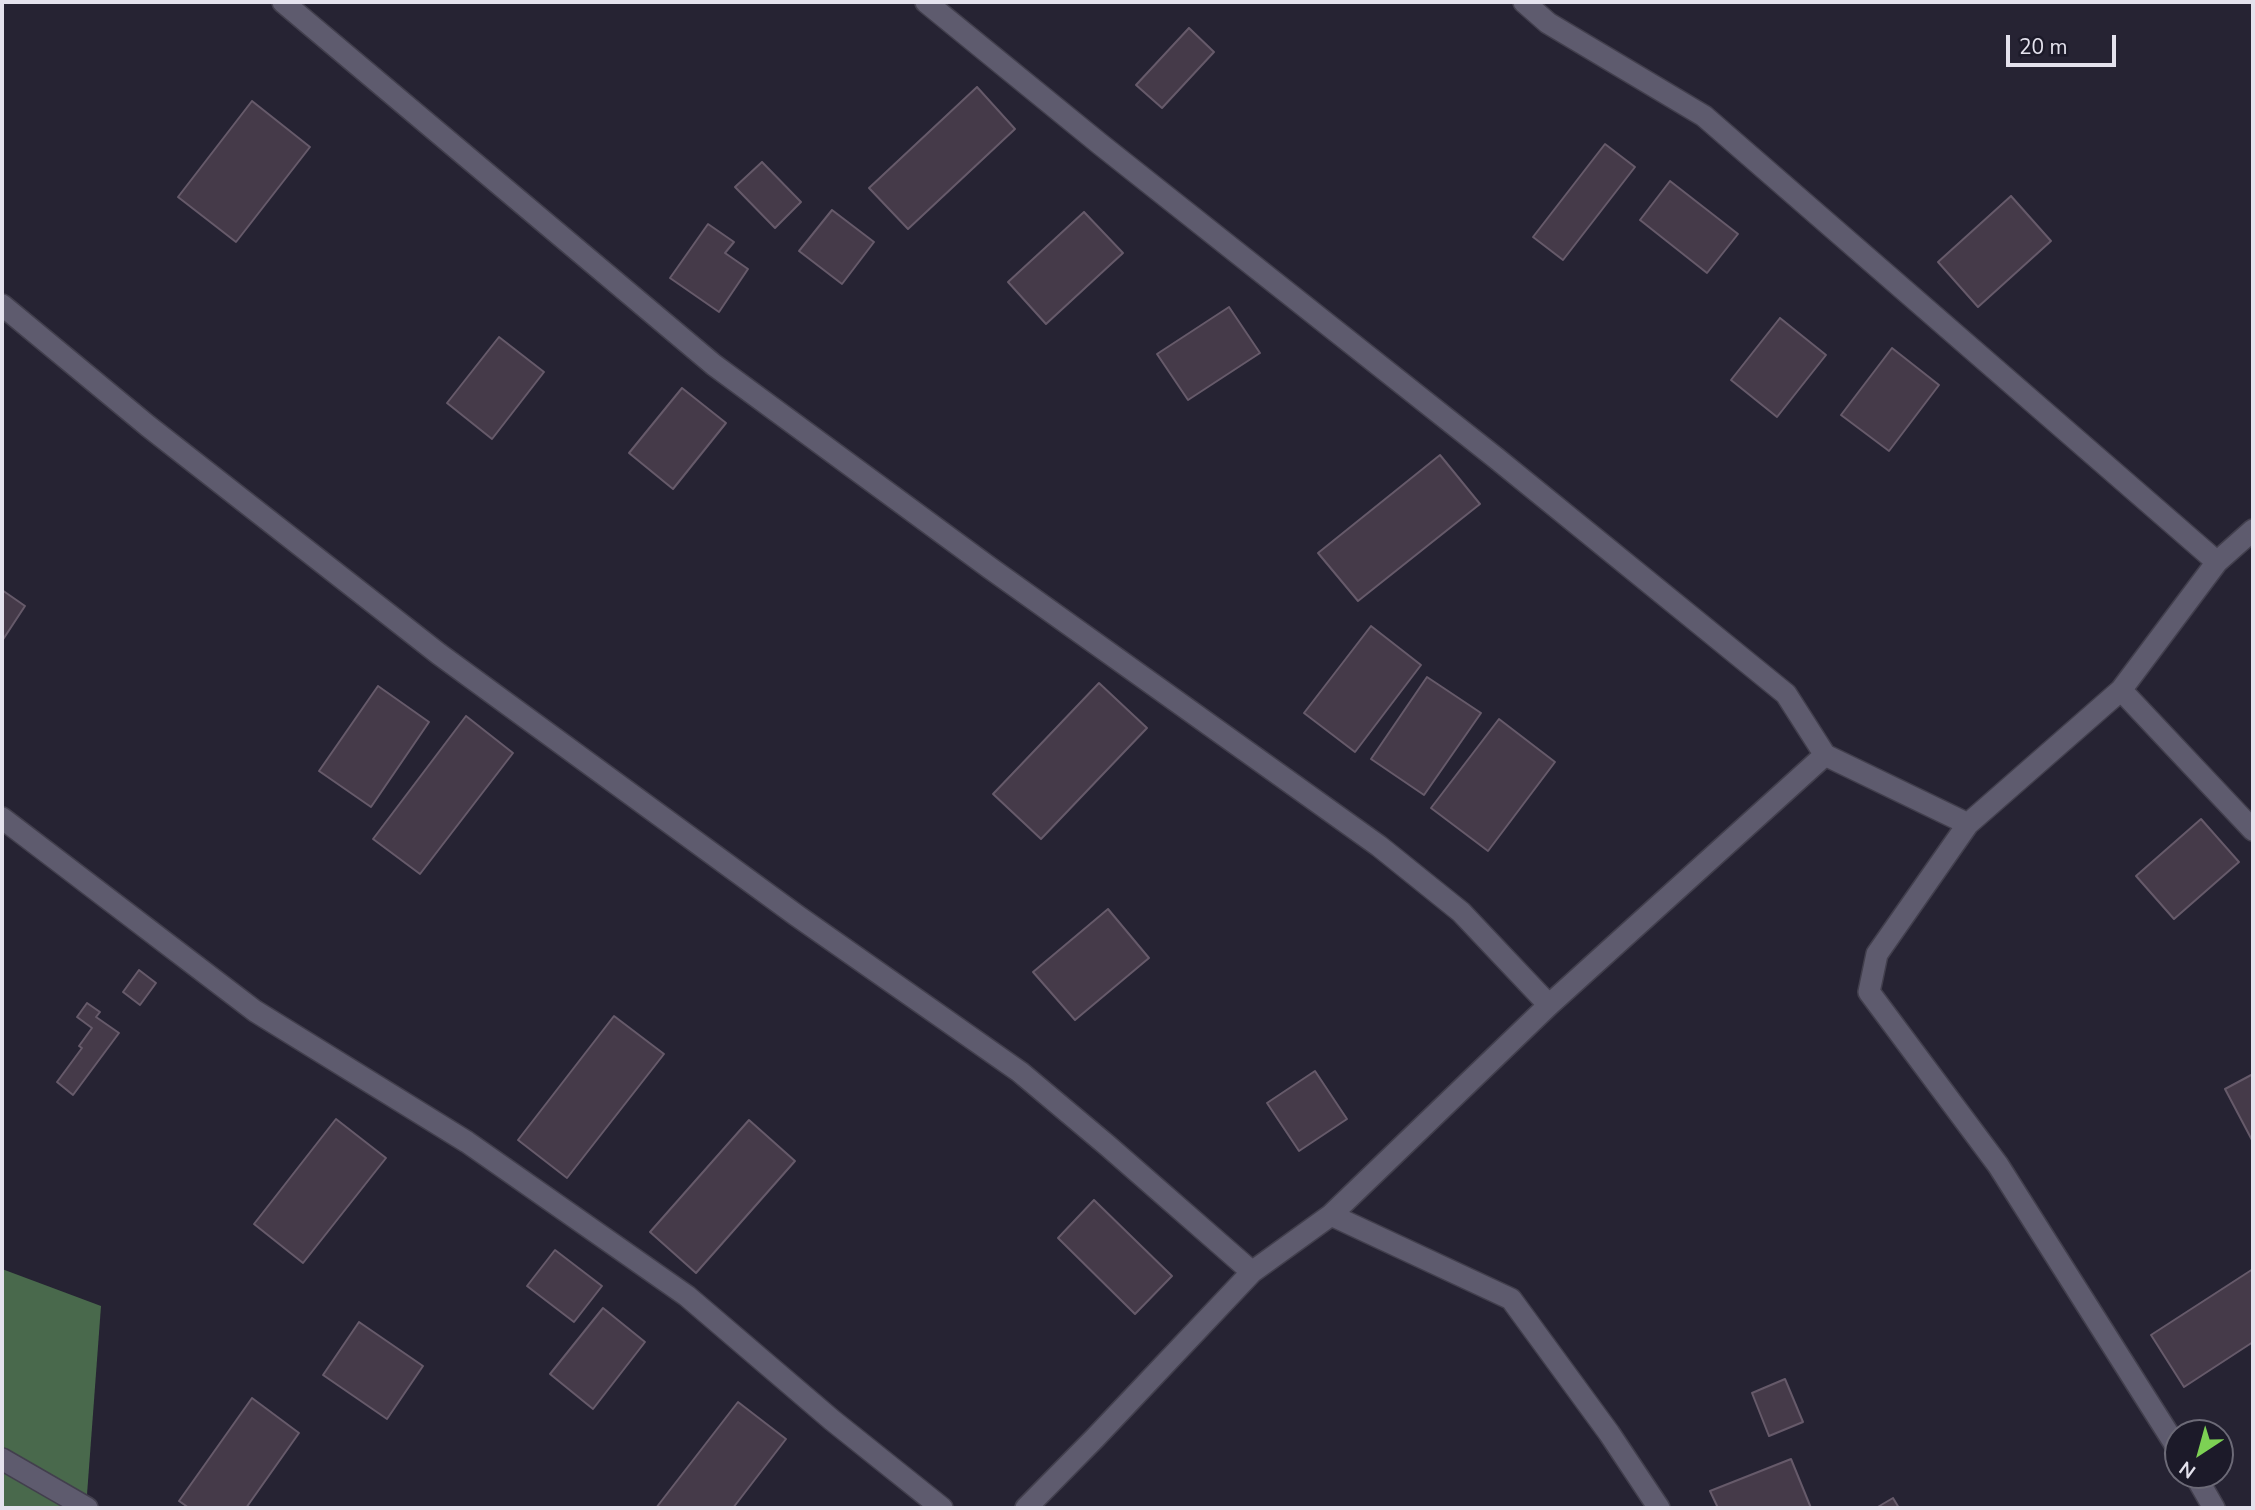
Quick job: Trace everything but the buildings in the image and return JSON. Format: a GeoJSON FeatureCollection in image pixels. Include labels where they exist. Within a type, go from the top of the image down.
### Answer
{"type":"FeatureCollection","features":[{"type":"Feature","properties":{"kind":"street"},"geometry":{"type":"LineString","coordinates":[[284,2],[714,365],[990,568],[1379,846],[1461,912],[1549,1005]]}},
{"type":"Feature","properties":{"kind":"street"},"geometry":{"type":"LineString","coordinates":[[926,2],[1100,145],[1485,450],[1786,694],[1825,755],[1968,824]]}},
{"type":"Feature","properties":{"kind":"street"},"geometry":{"type":"LineString","coordinates":[[1524,2],[1548,23],[1704,116],[2217,562]]}},
{"type":"Feature","properties":{"kind":"street"},"geometry":{"type":"LineString","coordinates":[[2,305],[148,426],[439,654],[796,915],[1020,1072],[1252,1272]]}},
{"type":"Feature","properties":{"kind":"street"},"geometry":{"type":"LineString","coordinates":[[2164,1427],[1998,1165],[1869,992],[1877,954],[1968,824],[2121,691],[2217,562],[2253,530]]}},
{"type":"Feature","properties":{"kind":"street"},"geometry":{"type":"LineString","coordinates":[[2121,691],[2253,830]]}},
{"type":"Feature","properties":{"kind":"street"},"geometry":{"type":"LineString","coordinates":[[1026,1508],[1096,1438],[1252,1272],[1331,1215],[1549,1005],[1825,755]]}},
{"type":"Feature","properties":{"kind":"street"},"geometry":{"type":"LineString","coordinates":[[2,818],[255,1011],[467,1142],[687,1296],[832,1420],[942,1508]]}},
{"type":"Feature","properties":{"kind":"street"},"geometry":{"type":"LineString","coordinates":[[1331,1215],[1511,1299],[1660,1508]]}},
{"type":"Feature","properties":{"kind":"street"},"geometry":{"type":"LineString","coordinates":[[2,1459],[87,1508]]}},
{"type":"Feature","properties":{"kind":"street"},"geometry":{"type":"LineString","coordinates":[[2203,1489],[2214,1508]]}},
{"type":"Feature","properties":{"kind":"green space"},"geometry":{"type":"Polygon","coordinates":[[[2,1269],[101,1306],[86,1508],[2,1508],[2,1269]]]}}]}
